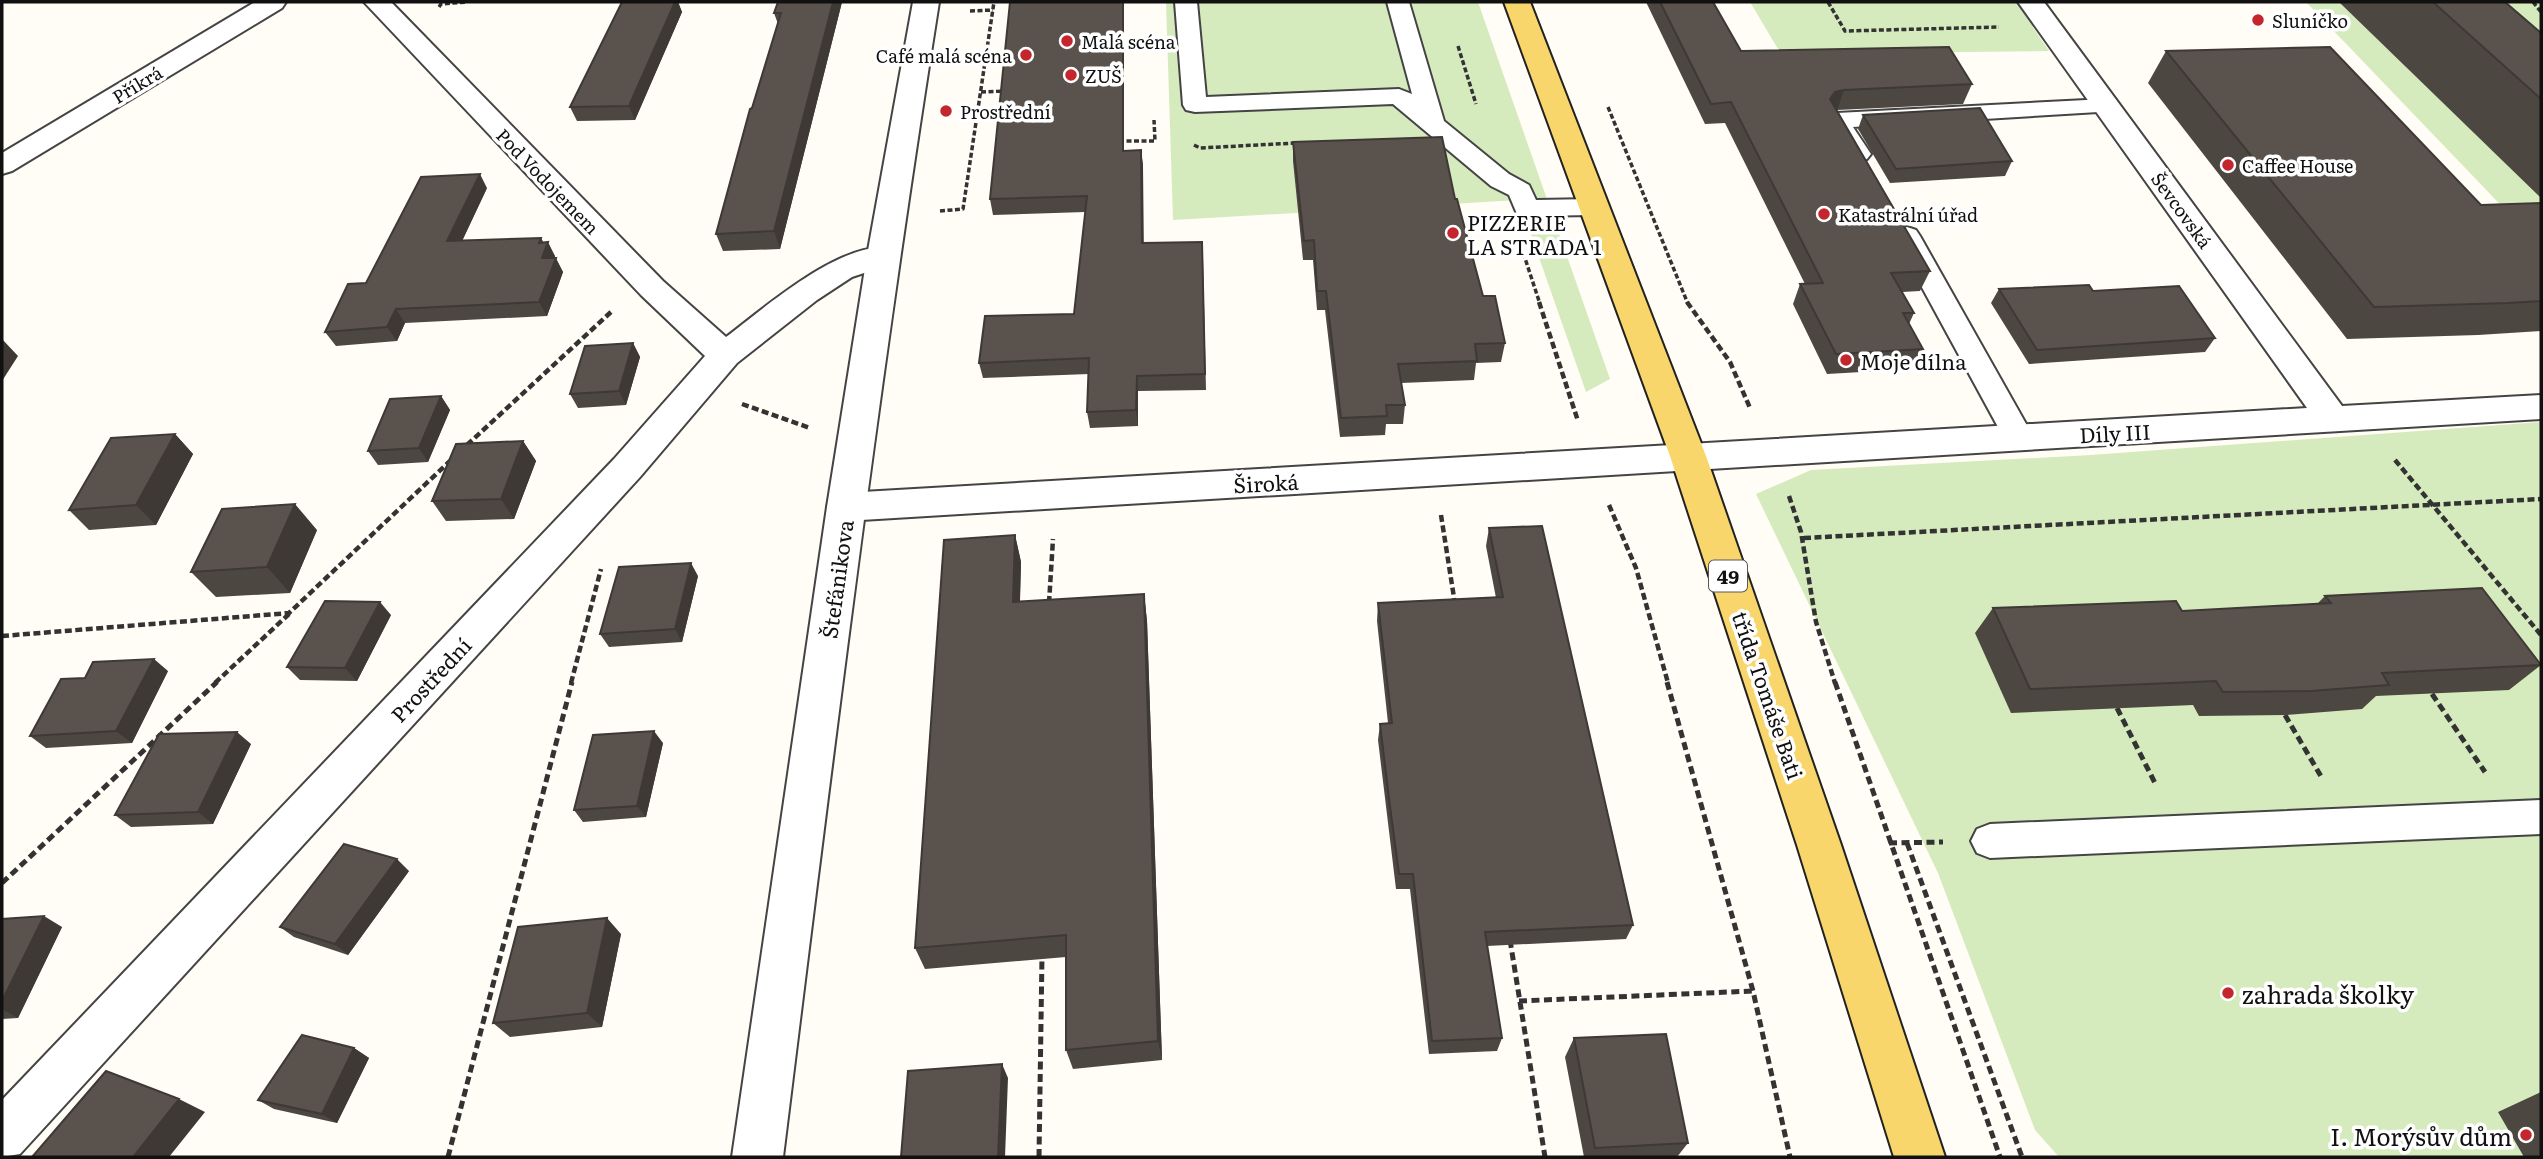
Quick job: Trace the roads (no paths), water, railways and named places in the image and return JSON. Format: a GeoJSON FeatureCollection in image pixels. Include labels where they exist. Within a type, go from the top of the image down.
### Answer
{"type":"FeatureCollection","features":[{"type":"Feature","properties":{"kind":"main road","name":"třída Tomáše Bati"},"geometry":{"type":"LineString","coordinates":[[1517,2],[1688,456],[1819,845],[1920,1157]]}},
{"type":"Feature","properties":{"kind":"street","name":"Příkrá"},"geometry":{"type":"LineString","coordinates":[[2,165],[273,2]]}},
{"type":"Feature","properties":{"kind":"street","name":"Pod Vodojemem"},"geometry":{"type":"LineString","coordinates":[[377,2],[652,288],[725,355]]}},
{"type":"Feature","properties":{"kind":"street","name":"Štefánikova"},"geometry":{"type":"LineString","coordinates":[[757,1157],[845,508],[883,256],[926,2]]}},
{"type":"Feature","properties":{"kind":"street","name":"Ševcovská"},"geometry":{"type":"LineString","coordinates":[[2031,2],[2106,106],[2346,418]]}},
{"type":"Feature","properties":{"kind":"street","name":"Prostřední"},"geometry":{"type":"LineString","coordinates":[[2,1136],[627,468],[725,355],[806,292],[841,270],[883,256]]}},
{"type":"Feature","properties":{"kind":"street","name":"Díly III"},"geometry":{"type":"LineString","coordinates":[[1688,456],[2541,407]]}},
{"type":"Feature","properties":{"kind":"street","name":"Široká"},"geometry":{"type":"LineString","coordinates":[[845,508],[1688,456]]}},
{"type":"Feature","properties":{"kind":"lane"},"geometry":{"type":"LineString","coordinates":[[1186,2],[1195,104],[1399,96],[1500,180],[1520,191],[1526,208],[1594,207]]}},
{"type":"Feature","properties":{"kind":"lane"},"geometry":{"type":"LineString","coordinates":[[1398,2],[1432,123]]}},
{"type":"Feature","properties":{"kind":"lane"},"geometry":{"type":"LineString","coordinates":[[1872,178],[1837,120],[2106,106]]}},
{"type":"Feature","properties":{"kind":"lane"},"geometry":{"type":"LineString","coordinates":[[1893,213],[2019,438]]}},
{"type":"Feature","properties":{"kind":"lane"},"geometry":{"type":"LineString","coordinates":[[1990,841],[2529,818]]}},
{"type":"Feature","properties":{"kind":"place","name":"Sluníčko"},"geometry":{"type":"Point","coordinates":[2258,20]}},
{"type":"Feature","properties":{"kind":"place","name":"Malá scéna"},"geometry":{"type":"Point","coordinates":[1067,41]}},
{"type":"Feature","properties":{"kind":"place","name":"Café malá scéna"},"geometry":{"type":"Point","coordinates":[1026,55]}},
{"type":"Feature","properties":{"kind":"place","name":"ZUŠ"},"geometry":{"type":"Point","coordinates":[1071,75]}},
{"type":"Feature","properties":{"kind":"place","name":"Prostřední"},"geometry":{"type":"Point","coordinates":[946,111]}},
{"type":"Feature","properties":{"kind":"place","name":"Caffee House"},"geometry":{"type":"Point","coordinates":[2228,165]}},
{"type":"Feature","properties":{"kind":"place","name":"Katastrální úřad"},"geometry":{"type":"Point","coordinates":[1824,214]}},
{"type":"Feature","properties":{"kind":"place","name":"PIZZERIE LA STRADA 1"},"geometry":{"type":"Point","coordinates":[1453,233]}},
{"type":"Feature","properties":{"kind":"place","name":"Moje dílna"},"geometry":{"type":"Point","coordinates":[1846,360]}},
{"type":"Feature","properties":{"kind":"place","name":"zahrada školky"},"geometry":{"type":"Point","coordinates":[2228,993]}},
{"type":"Feature","properties":{"kind":"place","name":"I. Morýsův dům"},"geometry":{"type":"Point","coordinates":[2526,1135]}}]}
